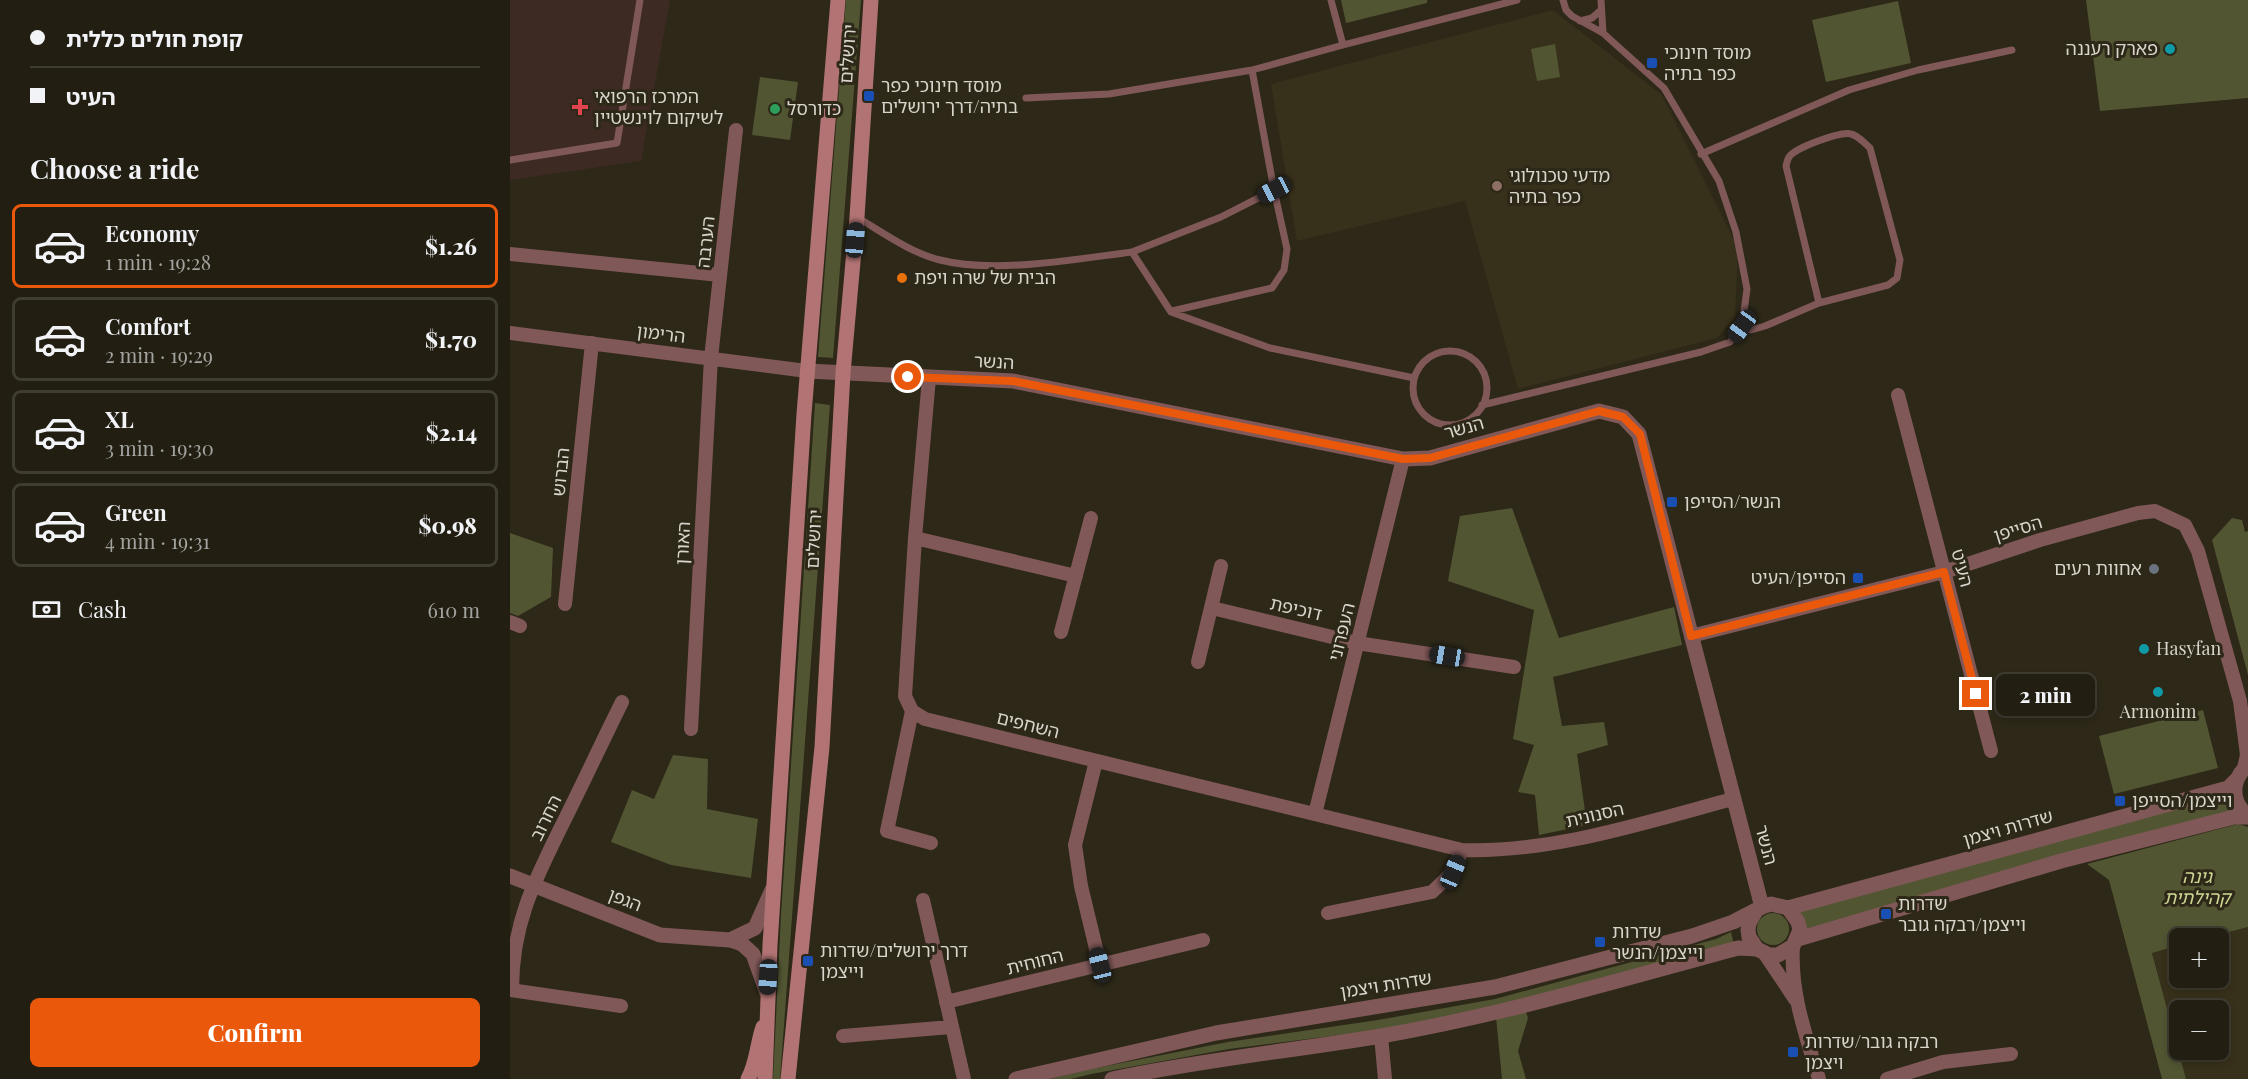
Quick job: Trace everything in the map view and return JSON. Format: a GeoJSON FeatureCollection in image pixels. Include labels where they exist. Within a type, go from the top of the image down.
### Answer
{"type":"FeatureCollection","features":[{"type":"Feature","properties":{"kind":"main road","name":"ירושלים"},"geometry":{"type":"LineString","coordinates":[[765,1079],[773,888],[807,371],[838,0]]}},
{"type":"Feature","properties":{"kind":"main road","name":"ירושלים"},"geometry":{"type":"LineString","coordinates":[[788,1079],[822,747],[843,373],[857,217],[871,0]]}},
{"type":"Feature","properties":{"kind":"main road"},"geometry":{"type":"LineString","coordinates":[[748,1079],[753,1070],[758,1042],[766,1021]]}},
{"type":"Feature","properties":{"kind":"main road"},"geometry":{"type":"LineString","coordinates":[[789,1061],[796,1079]]}},
{"type":"Feature","properties":{"kind":"street","name":"הערבה"},"geometry":{"type":"LineString","coordinates":[[711,358],[736,130]]}},
{"type":"Feature","properties":{"kind":"street"},"geometry":{"type":"LineString","coordinates":[[510,254],[720,275]]}},
{"type":"Feature","properties":{"kind":"street","name":"הרימון"},"geometry":{"type":"LineString","coordinates":[[510,333],[807,371]]}},
{"type":"Feature","properties":{"kind":"street","name":"הברוש"},"geometry":{"type":"LineString","coordinates":[[565,604],[592,343]]}},
{"type":"Feature","properties":{"kind":"street","name":"האורן"},"geometry":{"type":"LineString","coordinates":[[692,729],[711,358]]}},
{"type":"Feature","properties":{"kind":"street","name":"הנשר"},"geometry":{"type":"LineString","coordinates":[[807,371],[1013,381],[1403,459],[1430,458],[1599,411],[1623,417],[1640,434],[1759,909]]}},
{"type":"Feature","properties":{"kind":"street"},"geometry":{"type":"LineString","coordinates":[[929,378],[915,538],[905,696],[912,711],[887,831],[931,843]]}},
{"type":"Feature","properties":{"kind":"street","name":"העיט"},"geometry":{"type":"LineString","coordinates":[[1898,395],[1991,751]]}},
{"type":"Feature","properties":{"kind":"street","name":"העפרוני"},"geometry":{"type":"LineString","coordinates":[[1315,814],[1403,459]]}},
{"type":"Feature","properties":{"kind":"street","name":"הסייפן"},"geometry":{"type":"LineString","coordinates":[[1691,636],[1944,572],[2040,540],[2139,513],[2155,511],[2185,525],[2198,551],[2237,691],[2247,755],[2243,771]]}},
{"type":"Feature","properties":{"kind":"street"},"geometry":{"type":"LineString","coordinates":[[1061,632],[1090,519]]}},
{"type":"Feature","properties":{"kind":"street"},"geometry":{"type":"LineString","coordinates":[[915,538],[1076,576]]}},
{"type":"Feature","properties":{"kind":"street"},"geometry":{"type":"LineString","coordinates":[[1198,662],[1221,566]]}},
{"type":"Feature","properties":{"kind":"street","name":"דוכיפת"},"geometry":{"type":"LineString","coordinates":[[1212,608],[1358,643],[1514,667]]}},
{"type":"Feature","properties":{"kind":"street","name":"הסייפן"},"geometry":{"type":"LineString","coordinates":[[2237,691],[2248,708]]}},
{"type":"Feature","properties":{"kind":"street","name":"החרוב"},"geometry":{"type":"LineString","coordinates":[[511,990],[512,960],[518,928],[532,886],[622,702]]}},
{"type":"Feature","properties":{"kind":"street","name":"השחפים"},"geometry":{"type":"LineString","coordinates":[[912,711],[925,719],[1462,850]]}},
{"type":"Feature","properties":{"kind":"street"},"geometry":{"type":"LineString","coordinates":[[1096,761],[1074,845],[1081,886],[1100,965]]}},
{"type":"Feature","properties":{"kind":"street"},"geometry":{"type":"LineString","coordinates":[[2243,771],[2234,791],[2241,810],[2248,816]]}},
{"type":"Feature","properties":{"kind":"street","name":"שדרות ויצמן"},"geometry":{"type":"LineString","coordinates":[[1788,908],[2228,788],[2243,771]]}},
{"type":"Feature","properties":{"kind":"street","name":"הסנונית"},"geometry":{"type":"LineString","coordinates":[[1462,850],[1496,851],[1584,837],[1733,799]]}},
{"type":"Feature","properties":{"kind":"street"},"geometry":{"type":"LineString","coordinates":[[1112,1079],[1159,1069],[1381,1036],[1506,1010],[1738,948],[1778,955],[1796,943],[2061,861],[2234,817],[2248,816]]}},
{"type":"Feature","properties":{"kind":"street"},"geometry":{"type":"LineString","coordinates":[[1328,913],[1432,892],[1453,872],[1462,850]]}},
{"type":"Feature","properties":{"kind":"street","name":"הגפן"},"geometry":{"type":"LineString","coordinates":[[510,876],[660,935],[730,940]]}},
{"type":"Feature","properties":{"kind":"street"},"geometry":{"type":"LineString","coordinates":[[730,940],[754,928],[773,888]]}},
{"type":"Feature","properties":{"kind":"street"},"geometry":{"type":"LineString","coordinates":[[922,900],[964,1079]]}},
{"type":"Feature","properties":{"kind":"street"},"geometry":{"type":"LineString","coordinates":[[1797,1004],[1749,937],[1749,923],[1759,909],[1771,904],[1788,908],[1798,922],[1800,930],[1792,967],[1797,1004],[1818,1079]]}},
{"type":"Feature","properties":{"kind":"street","name":"שדרות ויצמן"},"geometry":{"type":"LineString","coordinates":[[1016,1079],[1216,1033],[1495,987],[1692,936],[1733,922],[1759,909]]}},
{"type":"Feature","properties":{"kind":"street"},"geometry":{"type":"LineString","coordinates":[[730,940],[742,944],[753,954],[767,993]]}},
{"type":"Feature","properties":{"kind":"street","name":"החוחית"},"geometry":{"type":"LineString","coordinates":[[946,1002],[1203,940]]}},
{"type":"Feature","properties":{"kind":"street"},"geometry":{"type":"LineString","coordinates":[[511,990],[621,1006]]}},
{"type":"Feature","properties":{"kind":"street"},"geometry":{"type":"LineString","coordinates":[[843,1036],[951,1027]]}},
{"type":"Feature","properties":{"kind":"street"},"geometry":{"type":"LineString","coordinates":[[1381,1036],[1384,1079]]}},
{"type":"Feature","properties":{"kind":"street"},"geometry":{"type":"LineString","coordinates":[[1887,1079],[1943,1062],[2011,1054]]}},
{"type":"Feature","properties":{"kind":"lane"},"geometry":{"type":"LineString","coordinates":[[510,160],[617,143],[640,0]]}},
{"type":"Feature","properties":{"kind":"lane"},"geometry":{"type":"LineString","coordinates":[[1330,0],[1343,45]]}},
{"type":"Feature","properties":{"kind":"lane"},"geometry":{"type":"LineString","coordinates":[[1026,98],[1109,94],[1252,70],[1517,0]]}},
{"type":"Feature","properties":{"kind":"lane"},"geometry":{"type":"LineString","coordinates":[[1482,405],[1701,352],[1730,342],[1742,326],[1747,289],[1736,232],[1719,181],[1664,88],[1603,33],[1580,21],[1566,10],[1563,0]]}},
{"type":"Feature","properties":{"kind":"lane"},"geometry":{"type":"LineString","coordinates":[[1601,0],[1603,33]]}},
{"type":"Feature","properties":{"kind":"lane"},"geometry":{"type":"LineString","coordinates":[[1580,21],[1592,18],[1600,11]]}},
{"type":"Feature","properties":{"kind":"lane"},"geometry":{"type":"LineString","coordinates":[[1701,154],[1849,90],[1918,70],[2012,50]]}},
{"type":"Feature","properties":{"kind":"lane"},"geometry":{"type":"LineString","coordinates":[[1171,312],[1272,288],[1284,270],[1287,249],[1252,70]]}},
{"type":"Feature","properties":{"kind":"lane"},"geometry":{"type":"LineString","coordinates":[[1742,326],[1751,330],[1766,326],[1819,303],[1888,285],[1897,278],[1900,260],[1870,148],[1850,133],[1798,149],[1789,156],[1786,166],[1819,303]]}},
{"type":"Feature","properties":{"kind":"lane"},"geometry":{"type":"LineString","coordinates":[[857,217],[902,243],[939,260],[984,266],[1058,261],[1132,252],[1221,217],[1274,190]]}},
{"type":"Feature","properties":{"kind":"lane"},"geometry":{"type":"LineString","coordinates":[[1132,252],[1171,312],[1270,348],[1414,378]]}},
{"type":"Feature","properties":{"kind":"lane"},"geometry":{"type":"LineString","coordinates":[[1451,351],[1474,360],[1484,375],[1486,394],[1475,415],[1465,422],[1454,425],[1442,424],[1431,420],[1421,412],[1415,402],[1414,378],[1419,367],[1428,358],[1451,351]]}},
{"type":"Feature","properties":{"kind":"shaded area","name":"המרכז הרפואי לשיקום לוינשטיין"},"geometry":{"type":"Polygon","coordinates":[[[510,0],[670,0],[641,161],[510,180],[510,0]]]}},
{"type":"Feature","properties":{"kind":"shaded area","name":"מדעי טכנולוגי כפר בתיה"},"geometry":{"type":"Polygon","coordinates":[[[1553,10],[1662,95],[1738,248],[1735,318],[1717,338],[1518,389],[1465,201],[1297,241],[1271,84],[1553,10]]]}},
{"type":"Feature","properties":{"kind":"shaded area"},"geometry":{"type":"Polygon","coordinates":[[[2248,927],[2248,1079],[2186,1079],[2181,1060],[2229,1060],[2229,1000],[2169,1000],[2169,1016],[2152,952],[2169,948],[2169,988],[2229,988],[2229,932],[2248,927]]]}},
{"type":"Feature","properties":{"kind":"green space"},"geometry":{"type":"Polygon","coordinates":[[[846,0],[861,0],[833,358],[818,357],[846,0]]]}},
{"type":"Feature","properties":{"kind":"green space"},"geometry":{"type":"Polygon","coordinates":[[[1341,0],[1427,0],[1427,3],[1346,23],[1341,0]]]}},
{"type":"Feature","properties":{"kind":"green space","name":"פארק רעננה"},"geometry":{"type":"Polygon","coordinates":[[[2086,0],[2248,0],[2248,98],[2100,111],[2086,0]]]}},
{"type":"Feature","properties":{"kind":"green space"},"geometry":{"type":"Polygon","coordinates":[[[1898,1],[1911,63],[1826,82],[1812,20],[1898,1]]]}},
{"type":"Feature","properties":{"kind":"green space"},"geometry":{"type":"Polygon","coordinates":[[[1555,44],[1560,77],[1537,81],[1531,49],[1555,44]]]}},
{"type":"Feature","properties":{"kind":"green space","name":"כדורסל"},"geometry":{"type":"Polygon","coordinates":[[[760,77],[798,82],[790,140],[752,135],[760,77]]]}},
{"type":"Feature","properties":{"kind":"green space"},"geometry":{"type":"Polygon","coordinates":[[[815,403],[830,405],[780,1079],[773,1079],[781,915],[815,403]]]}},
{"type":"Feature","properties":{"kind":"green space"},"geometry":{"type":"Polygon","coordinates":[[[1512,508],[1559,638],[1674,607],[1682,645],[1553,677],[1562,726],[1604,722],[1608,745],[1577,754],[1587,825],[1539,835],[1535,795],[1518,792],[1534,745],[1513,739],[1534,610],[1448,581],[1460,516],[1512,508]]]}},
{"type":"Feature","properties":{"kind":"green space"},"geometry":{"type":"Polygon","coordinates":[[[2232,518],[2242,520],[2245,532],[2248,531],[2248,675],[2212,540],[2232,518]]]}},
{"type":"Feature","properties":{"kind":"green space"},"geometry":{"type":"Polygon","coordinates":[[[510,533],[553,548],[551,597],[518,616],[510,613],[510,533]]]}},
{"type":"Feature","properties":{"kind":"green space"},"geometry":{"type":"Polygon","coordinates":[[[2203,710],[2218,768],[2114,794],[2099,736],[2203,710]]]}},
{"type":"Feature","properties":{"kind":"green space"},"geometry":{"type":"Polygon","coordinates":[[[673,755],[708,759],[707,809],[758,819],[751,878],[671,865],[611,842],[632,790],[654,799],[673,755]]]}},
{"type":"Feature","properties":{"kind":"green space"},"geometry":{"type":"Polygon","coordinates":[[[2227,794],[2232,813],[1803,933],[1799,911],[2227,794]]]}},
{"type":"Feature","properties":{"kind":"green space","name":"גינה קהילתית"},"geometry":{"type":"Polygon","coordinates":[[[2238,824],[2248,827],[2248,927],[2229,932],[2229,928],[2169,928],[2169,948],[2152,953],[2169,1016],[2169,1060],[2181,1060],[2186,1079],[2162,1079],[2109,880],[2087,864],[2238,824]]]}},
{"type":"Feature","properties":{"kind":"green space"},"geometry":{"type":"Polygon","coordinates":[[[1773,913],[1784,918],[1789,929],[1784,940],[1773,945],[1762,940],[1757,929],[1762,918],[1773,913]]]}},
{"type":"Feature","properties":{"kind":"green space"},"geometry":{"type":"Polygon","coordinates":[[[1731,932],[1734,945],[1502,1007],[1379,1030],[1229,1049],[1071,1079],[1050,1079],[1228,1042],[1378,1020],[1495,999],[1716,939],[1731,932]]]}},
{"type":"Feature","properties":{"kind":"green space"},"geometry":{"type":"Polygon","coordinates":[[[1525,1009],[1528,1018],[1518,1051],[1526,1079],[1502,1079],[1496,1017],[1525,1009]]]}},
{"type":"Feature","properties":{"kind":"place","name":"פארק רעננה"},"geometry":{"type":"Point","coordinates":[2170,49]}},
{"type":"Feature","properties":{"kind":"place","name":"מוסד חינוכי כפר בתיה"},"geometry":{"type":"Point","coordinates":[1652,63]}},
{"type":"Feature","properties":{"kind":"place","name":"מוסד חינוכי כפר בתיה/דרך ירושלים"},"geometry":{"type":"Point","coordinates":[869,96]}},
{"type":"Feature","properties":{"kind":"place","name":"המרכז הרפואי לשיקום לוינשטיין"},"geometry":{"type":"Point","coordinates":[580,107]}},
{"type":"Feature","properties":{"kind":"place","name":"כדורסל"},"geometry":{"type":"Point","coordinates":[775,109]}},
{"type":"Feature","properties":{"kind":"place","name":"מדעי טכנולוגי כפר בתיה"},"geometry":{"type":"Point","coordinates":[1497,186]}},
{"type":"Feature","properties":{"kind":"place","name":"הבית של שרה ויפת"},"geometry":{"type":"Point","coordinates":[902,278]}},
{"type":"Feature","properties":{"kind":"place","name":"הנשר/הסייפן"},"geometry":{"type":"Point","coordinates":[1672,502]}},
{"type":"Feature","properties":{"kind":"place","name":"אחוות רעים"},"geometry":{"type":"Point","coordinates":[2154,569]}},
{"type":"Feature","properties":{"kind":"place","name":"הסייפן/העיט"},"geometry":{"type":"Point","coordinates":[1858,578]}},
{"type":"Feature","properties":{"kind":"place","name":"Hasyfan"},"geometry":{"type":"Point","coordinates":[2144,649]}},
{"type":"Feature","properties":{"kind":"place","name":"Armonim"},"geometry":{"type":"Point","coordinates":[2158,692]}},
{"type":"Feature","properties":{"kind":"place","name":"וייצמן/הסייפן"},"geometry":{"type":"Point","coordinates":[2120,801]}},
{"type":"Feature","properties":{"kind":"place","name":"שדרות וייצמן/רבקה גובר"},"geometry":{"type":"Point","coordinates":[1886,914]}},
{"type":"Feature","properties":{"kind":"place","name":"שדרות וייצמן/הנשר"},"geometry":{"type":"Point","coordinates":[1600,942]}},
{"type":"Feature","properties":{"kind":"place","name":"דרך ירושלים/שדרות וייצמן"},"geometry":{"type":"Point","coordinates":[808,961]}},
{"type":"Feature","properties":{"kind":"place","name":"רבקה גובר/שדרות ויצמן"},"geometry":{"type":"Point","coordinates":[1793,1052]}},
{"type":"Feature","properties":{"kind":"route"},"geometry":{"type":"LineString","coordinates":[[908,377],[1013,381],[1403,459],[1430,458],[1599,411],[1623,417],[1640,434],[1691,636],[1944,572],[1976,694]]}}]}
